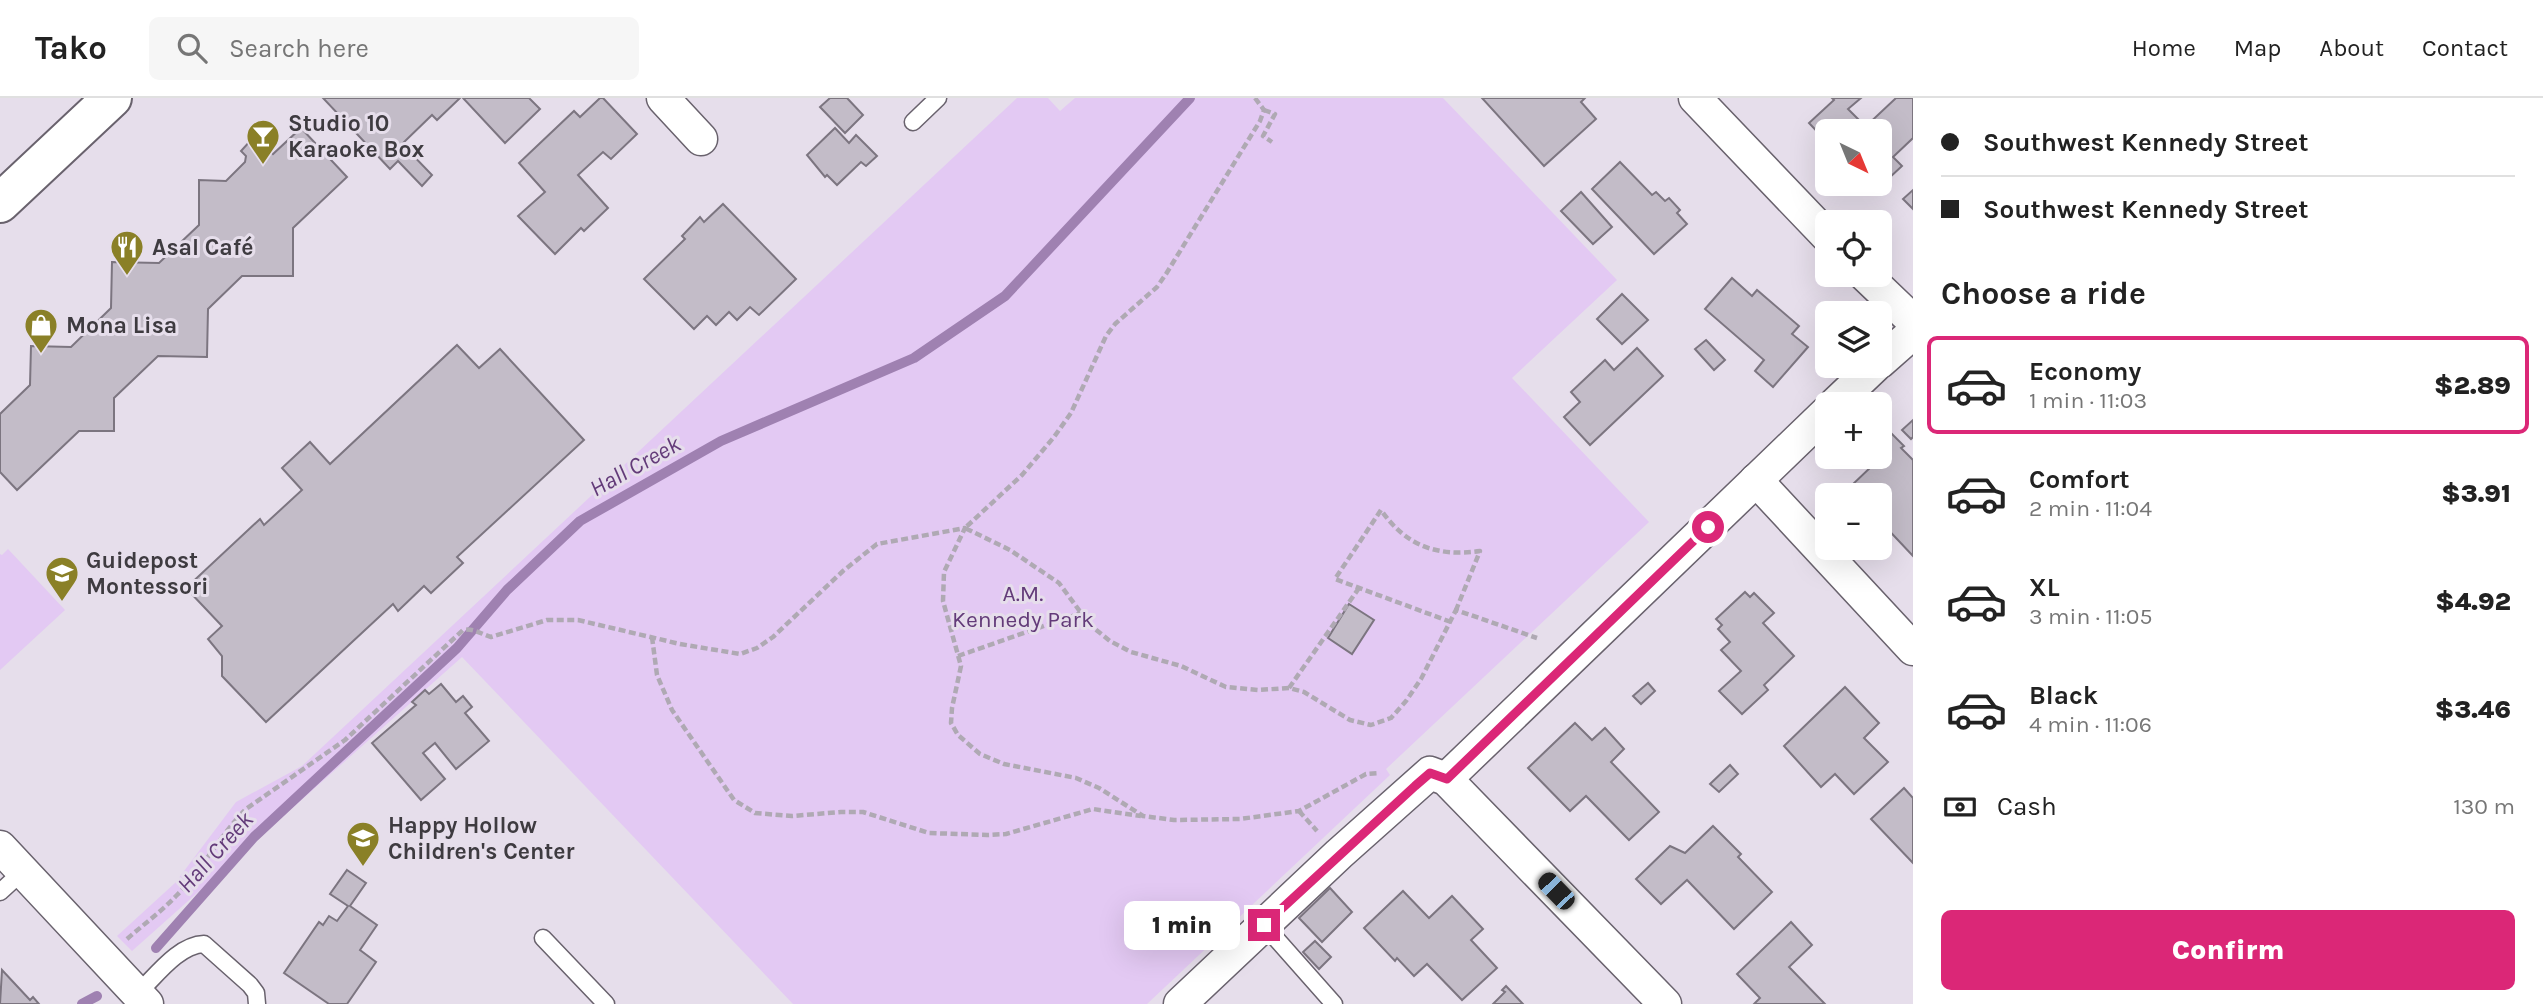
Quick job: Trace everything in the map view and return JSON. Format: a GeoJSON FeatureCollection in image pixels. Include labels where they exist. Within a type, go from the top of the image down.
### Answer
{"type":"FeatureCollection","features":[{"type":"Feature","properties":{"kind":"main road"},"geometry":{"type":"LineString","coordinates":[[0,203],[112,98]]}},
{"type":"Feature","properties":{"kind":"street"},"geometry":{"type":"LineString","coordinates":[[663,98],[701,139]]}},
{"type":"Feature","properties":{"kind":"street"},"geometry":{"type":"LineString","coordinates":[[1695,98],[1815,223]]}},
{"type":"Feature","properties":{"kind":"street"},"geometry":{"type":"LineString","coordinates":[[1878,287],[1913,321]]}},
{"type":"Feature","properties":{"kind":"street"},"geometry":{"type":"LineString","coordinates":[[1892,351],[1913,333]]}},
{"type":"Feature","properties":{"kind":"street"},"geometry":{"type":"LineString","coordinates":[[1848,392],[1862,378]]}},
{"type":"Feature","properties":{"kind":"street"},"geometry":{"type":"LineString","coordinates":[[1180,1004],[1339,854],[1438,776],[1815,423]]}},
{"type":"Feature","properties":{"kind":"street"},"geometry":{"type":"LineString","coordinates":[[1756,480],[1913,649]]}},
{"type":"Feature","properties":{"kind":"street"},"geometry":{"type":"LineString","coordinates":[[1438,776],[1665,1004]]}},
{"type":"Feature","properties":{"kind":"street"},"geometry":{"type":"LineString","coordinates":[[0,847],[11,882],[105,958],[144,1001]]}},
{"type":"Feature","properties":{"kind":"lane"},"geometry":{"type":"LineString","coordinates":[[913,122],[938,98]]}},
{"type":"Feature","properties":{"kind":"lane"},"geometry":{"type":"LineString","coordinates":[[1264,925],[1334,1004]]}},
{"type":"Feature","properties":{"kind":"lane"},"geometry":{"type":"LineString","coordinates":[[543,937],[606,1004]]}},
{"type":"Feature","properties":{"kind":"lane"},"geometry":{"type":"LineString","coordinates":[[144,1001],[180,953],[196,944],[204,944],[250,985],[256,993],[257,1004]]}},
{"type":"Feature","properties":{"kind":"path"},"geometry":{"type":"LineString","coordinates":[[1255,98],[1263,108],[1275,114],[1263,136],[1272,142]]}},
{"type":"Feature","properties":{"kind":"path"},"geometry":{"type":"LineString","coordinates":[[1143,816],[1099,788],[1076,778],[1004,764],[980,754],[958,735],[951,723],[961,666],[943,601],[944,572],[965,528],[1022,475],[1071,413],[1106,337],[1115,324],[1157,287],[1166,274],[1263,108]]}},
{"type":"Feature","properties":{"kind":"path"},"geometry":{"type":"LineString","coordinates":[[105,958],[177,895],[201,868],[232,823],[246,809],[345,740],[463,630],[474,629],[491,637],[547,620],[578,620],[740,654],[757,648],[773,637],[843,571],[877,544],[965,528],[1010,550],[1051,577],[1059,583],[1090,625],[1110,641],[1131,652],[1181,666],[1226,687],[1258,690],[1289,688],[1304,692],[1350,720],[1371,725],[1391,718],[1420,679],[1451,622],[1480,551],[1461,554],[1430,549],[1413,542],[1399,533],[1381,510],[1335,579],[1451,622]]}},
{"type":"Feature","properties":{"kind":"path"},"geometry":{"type":"LineString","coordinates":[[1289,688],[1359,588]]}},
{"type":"Feature","properties":{"kind":"path"},"geometry":{"type":"LineString","coordinates":[[1456,610],[1537,638]]}},
{"type":"Feature","properties":{"kind":"path"},"geometry":{"type":"LineString","coordinates":[[958,656],[1081,613]]}},
{"type":"Feature","properties":{"kind":"path"},"geometry":{"type":"LineString","coordinates":[[652,637],[657,675],[672,710],[734,800],[755,813],[792,816],[863,813],[929,833],[1006,834],[1093,809],[1174,820],[1240,819],[1298,811],[1366,774],[1395,772],[1438,776]]}},
{"type":"Feature","properties":{"kind":"green space","name":"A.M. Kennedy Park"},"geometry":{"type":"Polygon","coordinates":[[[1017,98],[1048,98],[1060,111],[1075,98],[1443,98],[1617,280],[1512,378],[1649,522],[1386,769],[1390,775],[1147,1004],[793,1004],[462,657],[132,951],[117,936],[175,883],[236,802],[302,766],[1017,98]]]}},
{"type":"Feature","properties":{"kind":"green space"},"geometry":{"type":"Polygon","coordinates":[[[8,549],[65,610],[0,670],[0,554],[8,549]]]}},
{"type":"Feature","properties":{"kind":"building"},"geometry":{"type":"Polygon","coordinates":[[[323,98],[460,98],[437,120],[432,115],[402,144],[432,175],[422,186],[398,161],[390,169],[323,98]]]}},
{"type":"Feature","properties":{"kind":"building"},"geometry":{"type":"Polygon","coordinates":[[[463,98],[529,98],[540,109],[505,143],[463,98]]]}},
{"type":"Feature","properties":{"kind":"building"},"geometry":{"type":"Polygon","coordinates":[[[600,98],[637,134],[611,159],[603,152],[578,175],[608,208],[584,231],[581,228],[555,254],[518,216],[545,192],[519,163],[574,111],[580,117],[600,98]]]}},
{"type":"Feature","properties":{"kind":"building"},"geometry":{"type":"Polygon","coordinates":[[[830,98],[847,98],[863,115],[845,133],[820,107],[830,98]]]}},
{"type":"Feature","properties":{"kind":"building"},"geometry":{"type":"Polygon","coordinates":[[[1482,98],[1585,98],[1581,102],[1596,119],[1544,166],[1482,98]]]}},
{"type":"Feature","properties":{"kind":"building"},"geometry":{"type":"Polygon","coordinates":[[[1832,98],[1861,98],[1848,109],[1858,119],[1815,119],[1815,129],[1809,123],[1834,100],[1832,98]]]}},
{"type":"Feature","properties":{"kind":"building"},"geometry":{"type":"Polygon","coordinates":[[[1896,98],[1913,98],[1913,138],[1893,157],[1902,166],[1892,175],[1892,119],[1874,119],[1896,98]]]}},
{"type":"Feature","properties":{"kind":"building"},"geometry":{"type":"Polygon","coordinates":[[[301,128],[347,177],[293,228],[293,276],[242,276],[208,309],[207,357],[158,356],[114,398],[114,431],[79,431],[17,490],[0,472],[0,414],[30,385],[31,346],[71,347],[111,308],[112,262],[159,263],[199,225],[199,180],[226,181],[245,162],[246,156],[241,151],[251,140],[260,141],[273,154],[301,128]]]}},
{"type":"Feature","properties":{"kind":"building"},"geometry":{"type":"Polygon","coordinates":[[[835,128],[849,143],[856,135],[877,156],[866,166],[861,162],[837,185],[827,175],[825,177],[807,155],[835,128]]]}},
{"type":"Feature","properties":{"kind":"building"},"geometry":{"type":"Polygon","coordinates":[[[1620,162],[1652,195],[1656,192],[1665,201],[1669,198],[1680,210],[1677,213],[1687,224],[1654,254],[1592,189],[1620,162]]]}},
{"type":"Feature","properties":{"kind":"building"},"geometry":{"type":"Polygon","coordinates":[[[1913,190],[1913,209],[1903,199],[1913,190]]]}},
{"type":"Feature","properties":{"kind":"building"},"geometry":{"type":"Polygon","coordinates":[[[1581,192],[1612,227],[1593,244],[1561,211],[1581,192]]]}},
{"type":"Feature","properties":{"kind":"building"},"geometry":{"type":"Polygon","coordinates":[[[723,204],[796,279],[759,315],[750,307],[737,320],[729,312],[716,325],[707,316],[694,329],[644,279],[685,239],[682,236],[700,217],[704,222],[723,204]]]}},
{"type":"Feature","properties":{"kind":"building"},"geometry":{"type":"Polygon","coordinates":[[[1732,278],[1752,296],[1757,290],[1799,326],[1792,334],[1808,347],[1773,387],[1755,371],[1764,360],[1705,309],[1732,278]]]}},
{"type":"Feature","properties":{"kind":"building"},"geometry":{"type":"Polygon","coordinates":[[[1622,294],[1648,320],[1622,344],[1597,319],[1622,294]]]}},
{"type":"Feature","properties":{"kind":"building"},"geometry":{"type":"Polygon","coordinates":[[[1706,340],[1725,360],[1714,370],[1695,349],[1706,340]]]}},
{"type":"Feature","properties":{"kind":"building"},"geometry":{"type":"Polygon","coordinates":[[[457,345],[479,368],[500,349],[584,440],[457,557],[463,563],[431,593],[424,586],[398,611],[393,604],[266,722],[222,676],[222,656],[208,639],[222,626],[186,588],[260,519],[264,525],[302,490],[282,468],[310,442],[330,464],[457,345]]]}},
{"type":"Feature","properties":{"kind":"building"},"geometry":{"type":"Polygon","coordinates":[[[1637,348],[1663,376],[1590,445],[1564,417],[1580,402],[1571,392],[1605,360],[1614,370],[1637,348]]]}},
{"type":"Feature","properties":{"kind":"building"},"geometry":{"type":"Polygon","coordinates":[[[1913,420],[1913,437],[1911,439],[1902,430],[1913,420]]]}},
{"type":"Feature","properties":{"kind":"building"},"geometry":{"type":"Polygon","coordinates":[[[1892,434],[1904,446],[1901,448],[1913,460],[1913,556],[1892,534],[1892,483],[1854,483],[1869,469],[1892,469],[1892,434]]]}},
{"type":"Feature","properties":{"kind":"building"},"geometry":{"type":"Polygon","coordinates":[[[1745,592],[1750,597],[1754,593],[1774,613],[1763,623],[1794,656],[1764,685],[1768,690],[1742,714],[1719,691],[1741,671],[1721,650],[1730,642],[1718,629],[1722,625],[1716,619],[1745,592]]]}},
{"type":"Feature","properties":{"kind":"building"},"geometry":{"type":"Polygon","coordinates":[[[1349,604],[1374,620],[1352,654],[1328,638],[1349,604]]]}},
{"type":"Feature","properties":{"kind":"building"},"geometry":{"type":"Polygon","coordinates":[[[1648,683],[1655,691],[1641,704],[1633,696],[1648,683]]]}},
{"type":"Feature","properties":{"kind":"building"},"geometry":{"type":"Polygon","coordinates":[[[441,684],[456,702],[463,696],[472,707],[465,713],[489,741],[456,769],[435,743],[423,753],[445,779],[421,800],[372,743],[416,705],[412,702],[425,690],[429,694],[441,684]]]}},
{"type":"Feature","properties":{"kind":"building"},"geometry":{"type":"Polygon","coordinates":[[[1845,687],[1879,723],[1864,738],[1888,762],[1854,794],[1835,774],[1821,787],[1784,746],[1845,687]]]}},
{"type":"Feature","properties":{"kind":"building"},"geometry":{"type":"Polygon","coordinates":[[[1575,723],[1592,740],[1605,728],[1624,749],[1611,762],[1659,812],[1629,840],[1586,796],[1570,811],[1528,768],[1575,723]]]}},
{"type":"Feature","properties":{"kind":"building"},"geometry":{"type":"Polygon","coordinates":[[[1730,765],[1738,774],[1719,792],[1710,784],[1730,765]]]}},
{"type":"Feature","properties":{"kind":"building"},"geometry":{"type":"Polygon","coordinates":[[[1904,788],[1913,798],[1913,863],[1871,819],[1904,788]]]}},
{"type":"Feature","properties":{"kind":"building"},"geometry":{"type":"Polygon","coordinates":[[[1713,826],[1741,854],[1738,857],[1772,892],[1734,929],[1687,880],[1661,904],[1636,879],[1670,846],[1685,853],[1713,826]]]}},
{"type":"Feature","properties":{"kind":"building"},"geometry":{"type":"Polygon","coordinates":[[[347,870],[366,883],[350,906],[377,925],[360,950],[376,962],[347,1004],[329,1004],[284,973],[319,922],[323,925],[329,916],[337,921],[348,906],[330,894],[347,870]]]}},
{"type":"Feature","properties":{"kind":"building"},"geometry":{"type":"Polygon","coordinates":[[[1330,888],[1352,912],[1322,942],[1299,918],[1330,888]]]}},
{"type":"Feature","properties":{"kind":"building"},"geometry":{"type":"Polygon","coordinates":[[[1403,891],[1429,918],[1452,896],[1483,929],[1471,940],[1497,968],[1462,1000],[1427,964],[1414,976],[1397,958],[1395,961],[1364,928],[1403,891]]]}},
{"type":"Feature","properties":{"kind":"building"},"geometry":{"type":"Polygon","coordinates":[[[1791,922],[1812,945],[1789,967],[1825,1004],[1754,1004],[1760,998],[1737,974],[1791,922]]]}},
{"type":"Feature","properties":{"kind":"building"},"geometry":{"type":"Polygon","coordinates":[[[1315,941],[1331,957],[1319,969],[1303,952],[1315,941]]]}},
{"type":"Feature","properties":{"kind":"building"},"geometry":{"type":"Polygon","coordinates":[[[2,970],[30,1000],[33,997],[39,1004],[0,1004],[2,970]]]}},
{"type":"Feature","properties":{"kind":"building"},"geometry":{"type":"Polygon","coordinates":[[[1506,986],[1523,1004],[1493,1004],[1505,992],[1502,990],[1506,986]]]}},
{"type":"Feature","properties":{"kind":"waterway","name":"Hall Creek"},"geometry":{"type":"LineString","coordinates":[[156,948],[254,837],[457,648],[507,590],[580,521],[721,441],[914,358],[1005,296],[1190,98]]}},
{"type":"Feature","properties":{"kind":"waterway","name":"Hall Creek"},"geometry":{"type":"LineString","coordinates":[[82,1004],[97,996]]}},
{"type":"Feature","properties":{"kind":"place","name":"Studio 10 Karaoke Box"},"geometry":{"type":"Point","coordinates":[263,166]}},
{"type":"Feature","properties":{"kind":"place","name":"Asal Café"},"geometry":{"type":"Point","coordinates":[127,277]}},
{"type":"Feature","properties":{"kind":"place","name":"Mona Lisa"},"geometry":{"type":"Point","coordinates":[41,355]}},
{"type":"Feature","properties":{"kind":"place","name":"Guidepost Montessori"},"geometry":{"type":"Point","coordinates":[62,603]}},
{"type":"Feature","properties":{"kind":"place","name":"Happy Hollow Children's Center"},"geometry":{"type":"Point","coordinates":[363,868]}},
{"type":"Feature","properties":{"kind":"route"},"geometry":{"type":"LineString","coordinates":[[1264,925],[1430,773],[1447,779],[1708,527]]}}]}
